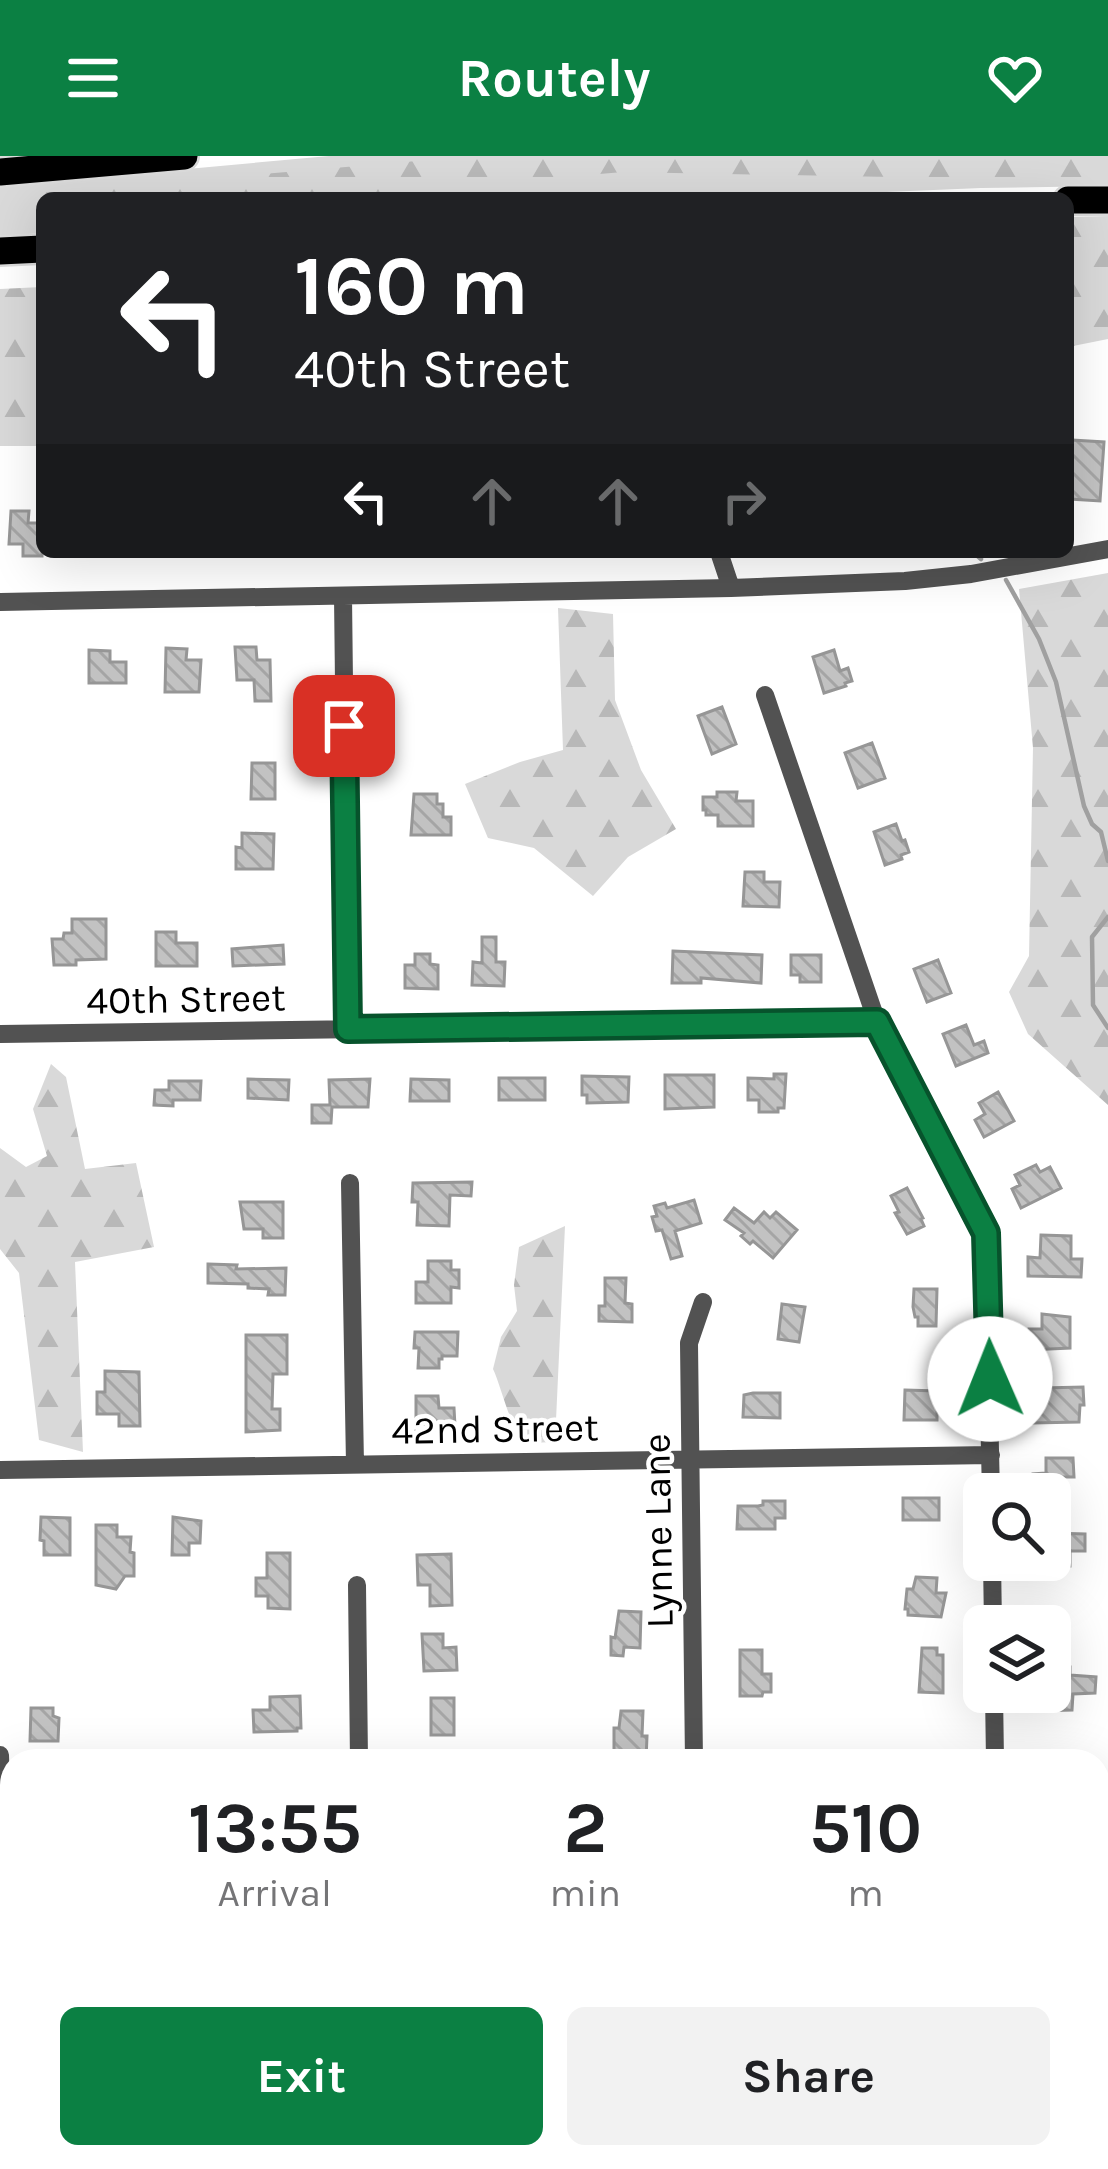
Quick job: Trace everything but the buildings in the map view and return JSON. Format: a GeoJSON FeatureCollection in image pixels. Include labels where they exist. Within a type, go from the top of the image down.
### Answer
{"type":"FeatureCollection","features":[{"type":"Feature","properties":{"kind":"highway"},"geometry":{"type":"LineString","coordinates":[[0,172],[184,156]]}},
{"type":"Feature","properties":{"kind":"highway"},"geometry":{"type":"LineString","coordinates":[[1074,200],[1108,200]]}},
{"type":"Feature","properties":{"kind":"highway"},"geometry":{"type":"LineString","coordinates":[[0,251],[36,249]]}},
{"type":"Feature","properties":{"kind":"street"},"geometry":{"type":"LineString","coordinates":[[1074,555],[1108,549]]}},
{"type":"Feature","properties":{"kind":"street"},"geometry":{"type":"LineString","coordinates":[[721,558],[731,588]]}},
{"type":"Feature","properties":{"kind":"street"},"geometry":{"type":"LineString","coordinates":[[0,602],[731,588],[971,574],[1059,558]]}},
{"type":"Feature","properties":{"kind":"street"},"geometry":{"type":"LineString","coordinates":[[343,596],[348,1029]]}},
{"type":"Feature","properties":{"kind":"street"},"geometry":{"type":"LineString","coordinates":[[765,695],[877,1022],[986,1233],[991,1473]]}},
{"type":"Feature","properties":{"kind":"street","name":"40th Street"},"geometry":{"type":"LineString","coordinates":[[0,1034],[877,1022]]}},
{"type":"Feature","properties":{"kind":"street"},"geometry":{"type":"LineString","coordinates":[[350,1183],[355,1464]]}},
{"type":"Feature","properties":{"kind":"street","name":"Lynne Lane"},"geometry":{"type":"LineString","coordinates":[[694,1749],[689,1343],[703,1302]]}},
{"type":"Feature","properties":{"kind":"street","name":"42nd Street"},"geometry":{"type":"LineString","coordinates":[[0,1470],[991,1455]]}},
{"type":"Feature","properties":{"kind":"street"},"geometry":{"type":"LineString","coordinates":[[357,1585],[359,1749]]}},
{"type":"Feature","properties":{"kind":"street"},"geometry":{"type":"LineString","coordinates":[[994,1713],[994,1749]]}},
{"type":"Feature","properties":{"kind":"green space"},"geometry":{"type":"Polygon","coordinates":[[[329,156],[1108,156],[1108,186],[887,192],[36,192],[36,233],[0,236],[0,186],[329,156]]]}},
{"type":"Feature","properties":{"kind":"green space"},"geometry":{"type":"Polygon","coordinates":[[[476,156],[1108,156],[1108,178],[623,172],[385,192],[48,192],[476,156]]]}},
{"type":"Feature","properties":{"kind":"green space"},"geometry":{"type":"Polygon","coordinates":[[[36,193],[36,214],[0,217],[0,196],[36,193]]]}},
{"type":"Feature","properties":{"kind":"green space"},"geometry":{"type":"Polygon","coordinates":[[[1108,216],[1108,339],[1074,346],[1074,217],[1108,216]]]}},
{"type":"Feature","properties":{"kind":"green space"},"geometry":{"type":"Polygon","coordinates":[[[36,287],[36,446],[0,446],[0,289],[36,287]]]}},
{"type":"Feature","properties":{"kind":"green space"},"geometry":{"type":"Polygon","coordinates":[[[1108,573],[1108,1105],[1028,1034],[1009,992],[1029,956],[1033,748],[1019,589],[1108,573]]]}},
{"type":"Feature","properties":{"kind":"green space"},"geometry":{"type":"Polygon","coordinates":[[[558,608],[613,614],[615,700],[641,770],[676,829],[628,857],[593,896],[534,848],[488,838],[465,784],[563,750],[558,608]]]}},
{"type":"Feature","properties":{"kind":"green space"},"geometry":{"type":"Polygon","coordinates":[[[51,1064],[66,1077],[85,1169],[136,1163],[154,1247],[75,1262],[83,1452],[39,1440],[19,1273],[0,1249],[0,1148],[26,1167],[47,1156],[33,1109],[51,1064]]]}},
{"type":"Feature","properties":{"kind":"green space"},"geometry":{"type":"Polygon","coordinates":[[[565,1226],[555,1442],[528,1442],[516,1429],[493,1369],[501,1337],[517,1311],[514,1285],[519,1247],[565,1226]]]}},
{"type":"Feature","properties":{"kind":"waterway"},"geometry":{"type":"LineString","coordinates":[[1006,580],[1039,639],[1056,682],[1084,806],[1101,832],[1108,861]]}},
{"type":"Feature","properties":{"kind":"waterway"},"geometry":{"type":"LineString","coordinates":[[1108,917],[1092,937],[1093,1005],[1108,1028]]}},
{"type":"Feature","properties":{"kind":"route"},"geometry":{"type":"LineString","coordinates":[[344,726],[348,1029],[877,1022],[986,1233],[990,1379]]}}]}
